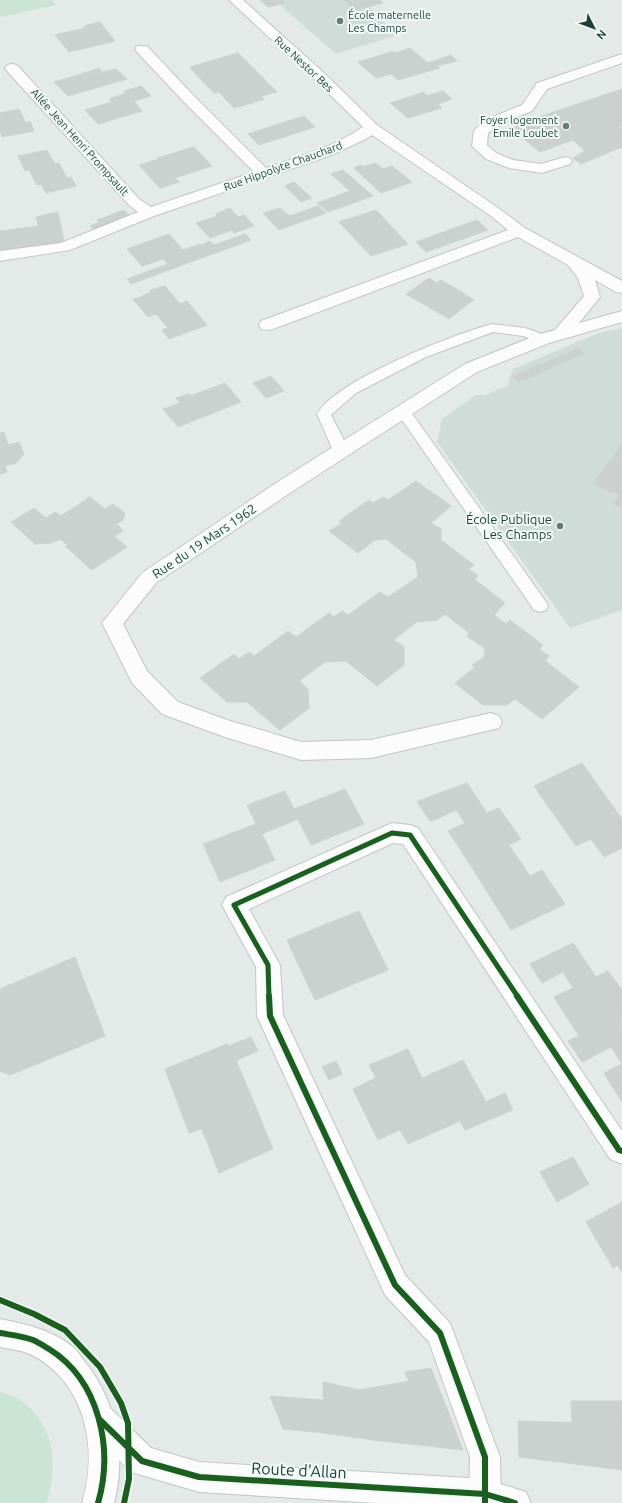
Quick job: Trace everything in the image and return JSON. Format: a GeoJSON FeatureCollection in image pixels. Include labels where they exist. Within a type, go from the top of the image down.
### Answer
{"type":"FeatureCollection","features":[{"type":"Feature","properties":{"kind":"street","name":"Rue Nestor Bes"},"geometry":{"type":"LineString","coordinates":[[235,0],[372,128]]}},
{"type":"Feature","properties":{"kind":"street"},"geometry":{"type":"LineString","coordinates":[[142,49],[188,98],[263,173]]}},
{"type":"Feature","properties":{"kind":"street"},"geometry":{"type":"LineString","coordinates":[[564,161],[542,170],[509,164],[491,156],[479,146],[481,131],[502,118],[527,108],[542,86],[622,58]]}},
{"type":"Feature","properties":{"kind":"street","name":"Allée Jean Henri Prompsault"},"geometry":{"type":"LineString","coordinates":[[12,68],[134,202],[149,213]]}},
{"type":"Feature","properties":{"kind":"street","name":"Rue Hippolyte Chauchard"},"geometry":{"type":"LineString","coordinates":[[0,256],[64,247],[149,213],[324,153],[359,137],[372,128]]}},
{"type":"Feature","properties":{"kind":"street"},"geometry":{"type":"LineString","coordinates":[[372,128],[496,213],[519,231],[622,288]]}},
{"type":"Feature","properties":{"kind":"street"},"geometry":{"type":"LineString","coordinates":[[267,325],[519,231]]}},
{"type":"Feature","properties":{"kind":"street"},"geometry":{"type":"LineString","coordinates":[[562,332],[592,297],[586,277],[572,261]]}},
{"type":"Feature","properties":{"kind":"street","name":"Rue du 19 Mars 1962"},"geometry":{"type":"LineString","coordinates":[[491,722],[371,749],[301,751],[225,728],[170,708],[139,677],[112,623],[149,578],[340,451],[471,368],[562,332],[622,316]]}},
{"type":"Feature","properties":{"kind":"street"},"geometry":{"type":"LineString","coordinates":[[485,1499],[485,1457],[440,1333],[395,1285],[270,1016],[268,965],[234,905],[392,833],[410,835],[619,1150],[622,1151]]}},
{"type":"Feature","properties":{"kind":"street"},"geometry":{"type":"LineString","coordinates":[[0,1332],[34,1340],[63,1358],[85,1385],[100,1420],[104,1453],[102,1489],[98,1503]]}},
{"type":"Feature","properties":{"kind":"street","name":"Route d'Allan"},"geometry":{"type":"LineString","coordinates":[[100,1420],[142,1461],[199,1477],[485,1499],[516,1503]]}},
{"type":"Feature","properties":{"kind":"lane"},"geometry":{"type":"LineString","coordinates":[[340,451],[336,438],[324,414],[351,390],[421,354],[492,328],[525,332],[542,339]]}},
{"type":"Feature","properties":{"kind":"lane"},"geometry":{"type":"LineString","coordinates":[[402,411],[540,606]]}},
{"type":"Feature","properties":{"kind":"shaded area","name":"École maternelle Les Champs"},"geometry":{"type":"Polygon","coordinates":[[[282,0],[380,0],[383,3],[369,7],[397,35],[336,54],[279,4],[282,0]]]}},
{"type":"Feature","properties":{"kind":"shaded area","name":"École Publique Les Champs"},"geometry":{"type":"Polygon","coordinates":[[[622,328],[622,610],[570,628],[437,442],[442,419],[476,395],[485,395],[507,386],[513,369],[599,333],[622,328]]]}},
{"type":"Feature","properties":{"kind":"green space"},"geometry":{"type":"Polygon","coordinates":[[[0,0],[52,0],[56,5],[0,17],[0,0]]]}},
{"type":"Feature","properties":{"kind":"green space"},"geometry":{"type":"Polygon","coordinates":[[[0,1392],[16,1397],[25,1404],[34,1412],[45,1428],[51,1446],[53,1463],[52,1480],[46,1503],[0,1503],[0,1392]]]}},
{"type":"Feature","properties":{"kind":"building"},"geometry":{"type":"Polygon","coordinates":[[[260,0],[282,0],[285,3],[268,7],[260,0]]]}},
{"type":"Feature","properties":{"kind":"building"},"geometry":{"type":"Polygon","coordinates":[[[343,0],[380,0],[383,3],[355,10],[343,0]]]}},
{"type":"Feature","properties":{"kind":"building"},"geometry":{"type":"Polygon","coordinates":[[[100,22],[115,41],[69,52],[57,37],[87,30],[84,26],[100,22]]]}},
{"type":"Feature","properties":{"kind":"building"},"geometry":{"type":"Polygon","coordinates":[[[85,28],[87,30],[57,37],[55,35],[85,28]]]}},
{"type":"Feature","properties":{"kind":"building"},"geometry":{"type":"Polygon","coordinates":[[[410,48],[428,63],[451,55],[457,61],[437,66],[440,68],[398,80],[391,74],[376,78],[361,65],[386,57],[390,61],[401,57],[396,53],[410,48]]]}},
{"type":"Feature","properties":{"kind":"building"},"geometry":{"type":"Polygon","coordinates":[[[394,51],[401,57],[390,61],[386,57],[361,65],[358,62],[394,51]]]}},
{"type":"Feature","properties":{"kind":"building"},"geometry":{"type":"Polygon","coordinates":[[[238,53],[240,55],[192,70],[190,67],[238,53]]]}},
{"type":"Feature","properties":{"kind":"building"},"geometry":{"type":"Polygon","coordinates":[[[240,55],[263,78],[259,80],[272,93],[246,101],[249,104],[234,108],[219,92],[214,93],[192,70],[240,55]]]}},
{"type":"Feature","properties":{"kind":"building"},"geometry":{"type":"Polygon","coordinates":[[[99,68],[102,71],[80,77],[78,75],[99,68]]]}},
{"type":"Feature","properties":{"kind":"building"},"geometry":{"type":"Polygon","coordinates":[[[116,69],[127,79],[68,96],[54,82],[78,75],[80,77],[116,69]]]}},
{"type":"Feature","properties":{"kind":"building"},"geometry":{"type":"Polygon","coordinates":[[[263,78],[277,92],[272,93],[259,80],[263,78]]]}},
{"type":"Feature","properties":{"kind":"building"},"geometry":{"type":"Polygon","coordinates":[[[141,86],[151,96],[134,101],[142,111],[98,124],[85,110],[129,97],[124,91],[141,86]]]}},
{"type":"Feature","properties":{"kind":"building","name":"Foyer logement Emile Loubet"},"geometry":{"type":"Polygon","coordinates":[[[622,89],[622,126],[619,127],[622,129],[622,147],[581,164],[573,158],[585,151],[573,140],[540,152],[509,127],[622,89]]]}},
{"type":"Feature","properties":{"kind":"building"},"geometry":{"type":"Polygon","coordinates":[[[443,91],[452,99],[438,104],[442,108],[408,118],[390,103],[413,96],[417,99],[443,91]]]}},
{"type":"Feature","properties":{"kind":"building"},"geometry":{"type":"Polygon","coordinates":[[[423,92],[428,96],[417,99],[413,96],[423,92]]]}},
{"type":"Feature","properties":{"kind":"building"},"geometry":{"type":"Polygon","coordinates":[[[126,93],[129,97],[112,102],[109,99],[126,93]]]}},
{"type":"Feature","properties":{"kind":"building"},"geometry":{"type":"Polygon","coordinates":[[[261,96],[264,99],[249,104],[246,101],[261,96]]]}},
{"type":"Feature","properties":{"kind":"building"},"geometry":{"type":"Polygon","coordinates":[[[19,109],[26,123],[30,121],[34,131],[2,137],[0,130],[0,113],[19,109]]]}},
{"type":"Feature","properties":{"kind":"building"},"geometry":{"type":"Polygon","coordinates":[[[304,116],[315,127],[259,145],[248,134],[304,116]]]}},
{"type":"Feature","properties":{"kind":"building"},"geometry":{"type":"Polygon","coordinates":[[[194,147],[196,149],[160,161],[157,158],[194,147]]]}},
{"type":"Feature","properties":{"kind":"building"},"geometry":{"type":"Polygon","coordinates":[[[196,149],[212,166],[156,184],[139,165],[159,159],[160,161],[196,149]]]}},
{"type":"Feature","properties":{"kind":"building"},"geometry":{"type":"Polygon","coordinates":[[[47,150],[55,164],[59,163],[67,178],[71,177],[76,186],[46,193],[41,184],[37,185],[29,170],[25,171],[18,156],[47,150]]]}},
{"type":"Feature","properties":{"kind":"building"},"geometry":{"type":"Polygon","coordinates":[[[376,163],[383,169],[392,166],[412,182],[381,193],[354,168],[361,165],[363,167],[376,163]]]}},
{"type":"Feature","properties":{"kind":"building"},"geometry":{"type":"Polygon","coordinates":[[[343,170],[373,196],[328,212],[317,203],[350,191],[331,174],[343,170]]]}},
{"type":"Feature","properties":{"kind":"building"},"geometry":{"type":"Polygon","coordinates":[[[175,178],[179,182],[160,188],[156,184],[175,178]]]}},
{"type":"Feature","properties":{"kind":"building"},"geometry":{"type":"Polygon","coordinates":[[[294,182],[312,198],[301,202],[285,186],[294,182]]]}},
{"type":"Feature","properties":{"kind":"building"},"geometry":{"type":"Polygon","coordinates":[[[318,206],[326,213],[279,230],[263,213],[280,208],[290,216],[318,206]]]}},
{"type":"Feature","properties":{"kind":"building"},"geometry":{"type":"Polygon","coordinates":[[[230,208],[238,217],[244,215],[254,226],[234,233],[232,230],[210,238],[196,223],[217,216],[215,214],[230,208]]]}},
{"type":"Feature","properties":{"kind":"building"},"geometry":{"type":"Polygon","coordinates":[[[124,210],[130,216],[94,230],[90,226],[99,222],[97,220],[124,210]]]}},
{"type":"Feature","properties":{"kind":"building"},"geometry":{"type":"Polygon","coordinates":[[[376,210],[408,244],[371,256],[339,222],[376,210]]]}},
{"type":"Feature","properties":{"kind":"building"},"geometry":{"type":"Polygon","coordinates":[[[58,212],[64,241],[44,246],[36,217],[58,212]]]}},
{"type":"Feature","properties":{"kind":"building"},"geometry":{"type":"Polygon","coordinates":[[[477,220],[488,230],[426,252],[416,242],[477,220]]]}},
{"type":"Feature","properties":{"kind":"building"},"geometry":{"type":"Polygon","coordinates":[[[38,226],[44,246],[0,253],[0,231],[38,226]]]}},
{"type":"Feature","properties":{"kind":"building"},"geometry":{"type":"Polygon","coordinates":[[[169,234],[183,250],[200,244],[210,255],[131,284],[127,279],[168,264],[163,259],[142,266],[127,249],[169,234]]]}},
{"type":"Feature","properties":{"kind":"building"},"geometry":{"type":"Polygon","coordinates":[[[245,234],[251,240],[210,255],[201,245],[210,241],[214,245],[245,234]]]}},
{"type":"Feature","properties":{"kind":"building"},"geometry":{"type":"Polygon","coordinates":[[[429,278],[437,283],[441,280],[455,288],[450,293],[468,304],[449,319],[406,294],[429,278]]]}},
{"type":"Feature","properties":{"kind":"building"},"geometry":{"type":"Polygon","coordinates":[[[165,286],[180,304],[187,301],[207,325],[169,339],[162,330],[168,328],[156,314],[153,315],[138,298],[151,292],[150,290],[165,286]]]}},
{"type":"Feature","properties":{"kind":"building"},"geometry":{"type":"Polygon","coordinates":[[[455,288],[474,300],[468,304],[450,293],[455,288]]]}},
{"type":"Feature","properties":{"kind":"building"},"geometry":{"type":"Polygon","coordinates":[[[138,298],[153,315],[148,317],[133,299],[138,298]]]}},
{"type":"Feature","properties":{"kind":"building"},"geometry":{"type":"Polygon","coordinates":[[[579,348],[584,353],[519,382],[513,376],[579,348]]]}},
{"type":"Feature","properties":{"kind":"building"},"geometry":{"type":"Polygon","coordinates":[[[271,376],[284,391],[266,398],[253,383],[271,376]]]}},
{"type":"Feature","properties":{"kind":"building"},"geometry":{"type":"Polygon","coordinates":[[[225,383],[241,402],[178,427],[163,409],[180,403],[176,398],[189,394],[190,396],[225,383]]]}},
{"type":"Feature","properties":{"kind":"building"},"geometry":{"type":"Polygon","coordinates":[[[4,432],[8,445],[19,442],[24,454],[16,463],[5,466],[7,472],[0,474],[0,433],[4,432]]]}},
{"type":"Feature","properties":{"kind":"building"},"geometry":{"type":"Polygon","coordinates":[[[622,444],[622,462],[612,458],[622,444]]]}},
{"type":"Feature","properties":{"kind":"building"},"geometry":{"type":"Polygon","coordinates":[[[612,458],[622,462],[622,507],[613,504],[619,495],[593,484],[612,458]]]}},
{"type":"Feature","properties":{"kind":"building"},"geometry":{"type":"Polygon","coordinates":[[[416,481],[451,506],[431,523],[441,529],[441,540],[474,565],[469,569],[478,576],[474,579],[505,603],[494,615],[506,624],[510,620],[543,645],[539,649],[549,656],[545,661],[579,687],[542,719],[515,699],[507,705],[483,705],[455,683],[475,667],[472,665],[485,656],[484,648],[467,636],[469,633],[445,614],[437,620],[416,622],[394,640],[404,647],[404,665],[377,686],[346,661],[325,662],[299,681],[308,689],[309,708],[280,730],[247,702],[227,702],[200,678],[234,654],[239,659],[249,652],[254,656],[288,631],[296,637],[329,613],[334,617],[342,611],[348,615],[380,592],[388,597],[418,577],[416,562],[386,539],[375,540],[358,553],[329,531],[342,523],[339,521],[369,500],[373,503],[383,497],[388,500],[416,481]]]}},
{"type":"Feature","properties":{"kind":"building"},"geometry":{"type":"Polygon","coordinates":[[[90,497],[105,509],[113,504],[125,513],[123,520],[102,534],[108,540],[114,536],[127,547],[92,570],[65,546],[68,545],[60,539],[51,543],[35,544],[11,522],[34,508],[46,518],[55,512],[61,516],[90,497]]]}},
{"type":"Feature","properties":{"kind":"building"},"geometry":{"type":"Polygon","coordinates":[[[118,525],[123,531],[108,540],[102,534],[118,525]]]}},
{"type":"Feature","properties":{"kind":"building"},"geometry":{"type":"Polygon","coordinates":[[[582,763],[599,787],[592,792],[617,825],[622,823],[622,848],[604,857],[591,839],[576,846],[534,786],[582,763]]]}},
{"type":"Feature","properties":{"kind":"building"},"geometry":{"type":"Polygon","coordinates":[[[467,783],[487,813],[499,808],[521,839],[469,863],[448,831],[465,823],[456,810],[439,818],[426,798],[467,783]]]}},
{"type":"Feature","properties":{"kind":"building"},"geometry":{"type":"Polygon","coordinates":[[[599,787],[622,819],[622,823],[617,825],[592,792],[599,787]]]}},
{"type":"Feature","properties":{"kind":"building"},"geometry":{"type":"Polygon","coordinates":[[[345,789],[364,824],[311,845],[298,819],[262,834],[275,860],[220,882],[203,844],[256,824],[247,805],[285,791],[294,809],[345,789]]]}},
{"type":"Feature","properties":{"kind":"building"},"geometry":{"type":"Polygon","coordinates":[[[426,798],[439,818],[430,821],[417,802],[426,798]]]}},
{"type":"Feature","properties":{"kind":"building"},"geometry":{"type":"Polygon","coordinates":[[[509,845],[530,876],[542,870],[565,904],[511,930],[469,863],[509,845]]]}},
{"type":"Feature","properties":{"kind":"building"},"geometry":{"type":"Polygon","coordinates":[[[359,911],[388,970],[315,1000],[304,977],[312,974],[301,949],[319,941],[317,934],[335,926],[334,921],[359,911]]]}},
{"type":"Feature","properties":{"kind":"building"},"geometry":{"type":"Polygon","coordinates":[[[334,921],[335,926],[317,934],[319,941],[301,949],[312,974],[304,977],[287,940],[334,921]]]}},
{"type":"Feature","properties":{"kind":"building"},"geometry":{"type":"Polygon","coordinates":[[[573,943],[596,977],[608,971],[622,990],[622,1015],[579,1036],[554,997],[573,988],[563,972],[542,983],[530,964],[573,943]]]}},
{"type":"Feature","properties":{"kind":"building"},"geometry":{"type":"Polygon","coordinates":[[[75,957],[105,1036],[10,1075],[0,1071],[0,989],[75,957]]]}},
{"type":"Feature","properties":{"kind":"building"},"geometry":{"type":"Polygon","coordinates":[[[621,1015],[622,1064],[611,1047],[592,1057],[579,1036],[621,1015]]]}},
{"type":"Feature","properties":{"kind":"building"},"geometry":{"type":"Polygon","coordinates":[[[579,1036],[592,1057],[582,1062],[568,1041],[579,1036]]]}},
{"type":"Feature","properties":{"kind":"building"},"geometry":{"type":"Polygon","coordinates":[[[251,1037],[258,1051],[237,1060],[234,1055],[182,1078],[201,1129],[189,1133],[165,1069],[227,1044],[229,1046],[251,1037]]]}},
{"type":"Feature","properties":{"kind":"building"},"geometry":{"type":"Polygon","coordinates":[[[408,1049],[422,1078],[463,1060],[486,1102],[505,1093],[513,1110],[465,1130],[460,1121],[408,1144],[400,1130],[378,1140],[353,1089],[376,1078],[369,1065],[408,1049]]]}},
{"type":"Feature","properties":{"kind":"building"},"geometry":{"type":"Polygon","coordinates":[[[234,1055],[273,1149],[219,1173],[182,1078],[234,1055]]]}},
{"type":"Feature","properties":{"kind":"building"},"geometry":{"type":"Polygon","coordinates":[[[336,1061],[342,1074],[329,1080],[322,1067],[336,1061]]]}},
{"type":"Feature","properties":{"kind":"building"},"geometry":{"type":"Polygon","coordinates":[[[622,1064],[622,1102],[604,1073],[622,1064]]]}},
{"type":"Feature","properties":{"kind":"building"},"geometry":{"type":"Polygon","coordinates":[[[573,1157],[589,1184],[557,1202],[540,1172],[573,1157]]]}},
{"type":"Feature","properties":{"kind":"building"},"geometry":{"type":"Polygon","coordinates":[[[622,1202],[622,1272],[618,1265],[613,1268],[586,1222],[622,1202]]]}},
{"type":"Feature","properties":{"kind":"building"},"geometry":{"type":"Polygon","coordinates":[[[431,1368],[463,1450],[437,1447],[405,1372],[431,1368]]]}},
{"type":"Feature","properties":{"kind":"building"},"geometry":{"type":"Polygon","coordinates":[[[409,1381],[437,1447],[373,1440],[360,1390],[409,1381]]]}},
{"type":"Feature","properties":{"kind":"building"},"geometry":{"type":"Polygon","coordinates":[[[323,1382],[360,1390],[373,1440],[324,1433],[323,1382]]]}},
{"type":"Feature","properties":{"kind":"building"},"geometry":{"type":"Polygon","coordinates":[[[270,1396],[323,1400],[324,1433],[283,1429],[270,1396]]]}},
{"type":"Feature","properties":{"kind":"building"},"geometry":{"type":"Polygon","coordinates":[[[571,1401],[622,1401],[622,1424],[572,1423],[571,1401]]]}},
{"type":"Feature","properties":{"kind":"building"},"geometry":{"type":"Polygon","coordinates":[[[518,1421],[622,1424],[622,1470],[519,1457],[518,1421]]]}},
{"type":"Feature","properties":{"kind":"cycle path"},"geometry":{"type":"LineString","coordinates":[[485,1503],[485,1457],[440,1333],[395,1285],[270,1016],[268,965],[234,905],[392,833],[410,835],[619,1150],[622,1151]]}},
{"type":"Feature","properties":{"kind":"cycle path"},"geometry":{"type":"LineString","coordinates":[[0,1300],[34,1314],[65,1330],[100,1367],[121,1403],[128,1423],[129,1479],[124,1503]]}},
{"type":"Feature","properties":{"kind":"cycle path"},"geometry":{"type":"LineString","coordinates":[[0,1333],[34,1340],[63,1358],[85,1385],[100,1420],[104,1453],[102,1489],[98,1503]]}},
{"type":"Feature","properties":{"kind":"cycle path"},"geometry":{"type":"LineString","coordinates":[[100,1420],[142,1461],[199,1477],[485,1494],[515,1503]]}},
{"type":"Feature","properties":{"kind":"place","name":"École maternelle Les Champs"},"geometry":{"type":"Point","coordinates":[340,21]}},
{"type":"Feature","properties":{"kind":"place","name":"Foyer logement Emile Loubet"},"geometry":{"type":"Point","coordinates":[566,126]}},
{"type":"Feature","properties":{"kind":"place","name":"École Publique Les Champs"},"geometry":{"type":"Point","coordinates":[560,526]}}]}
